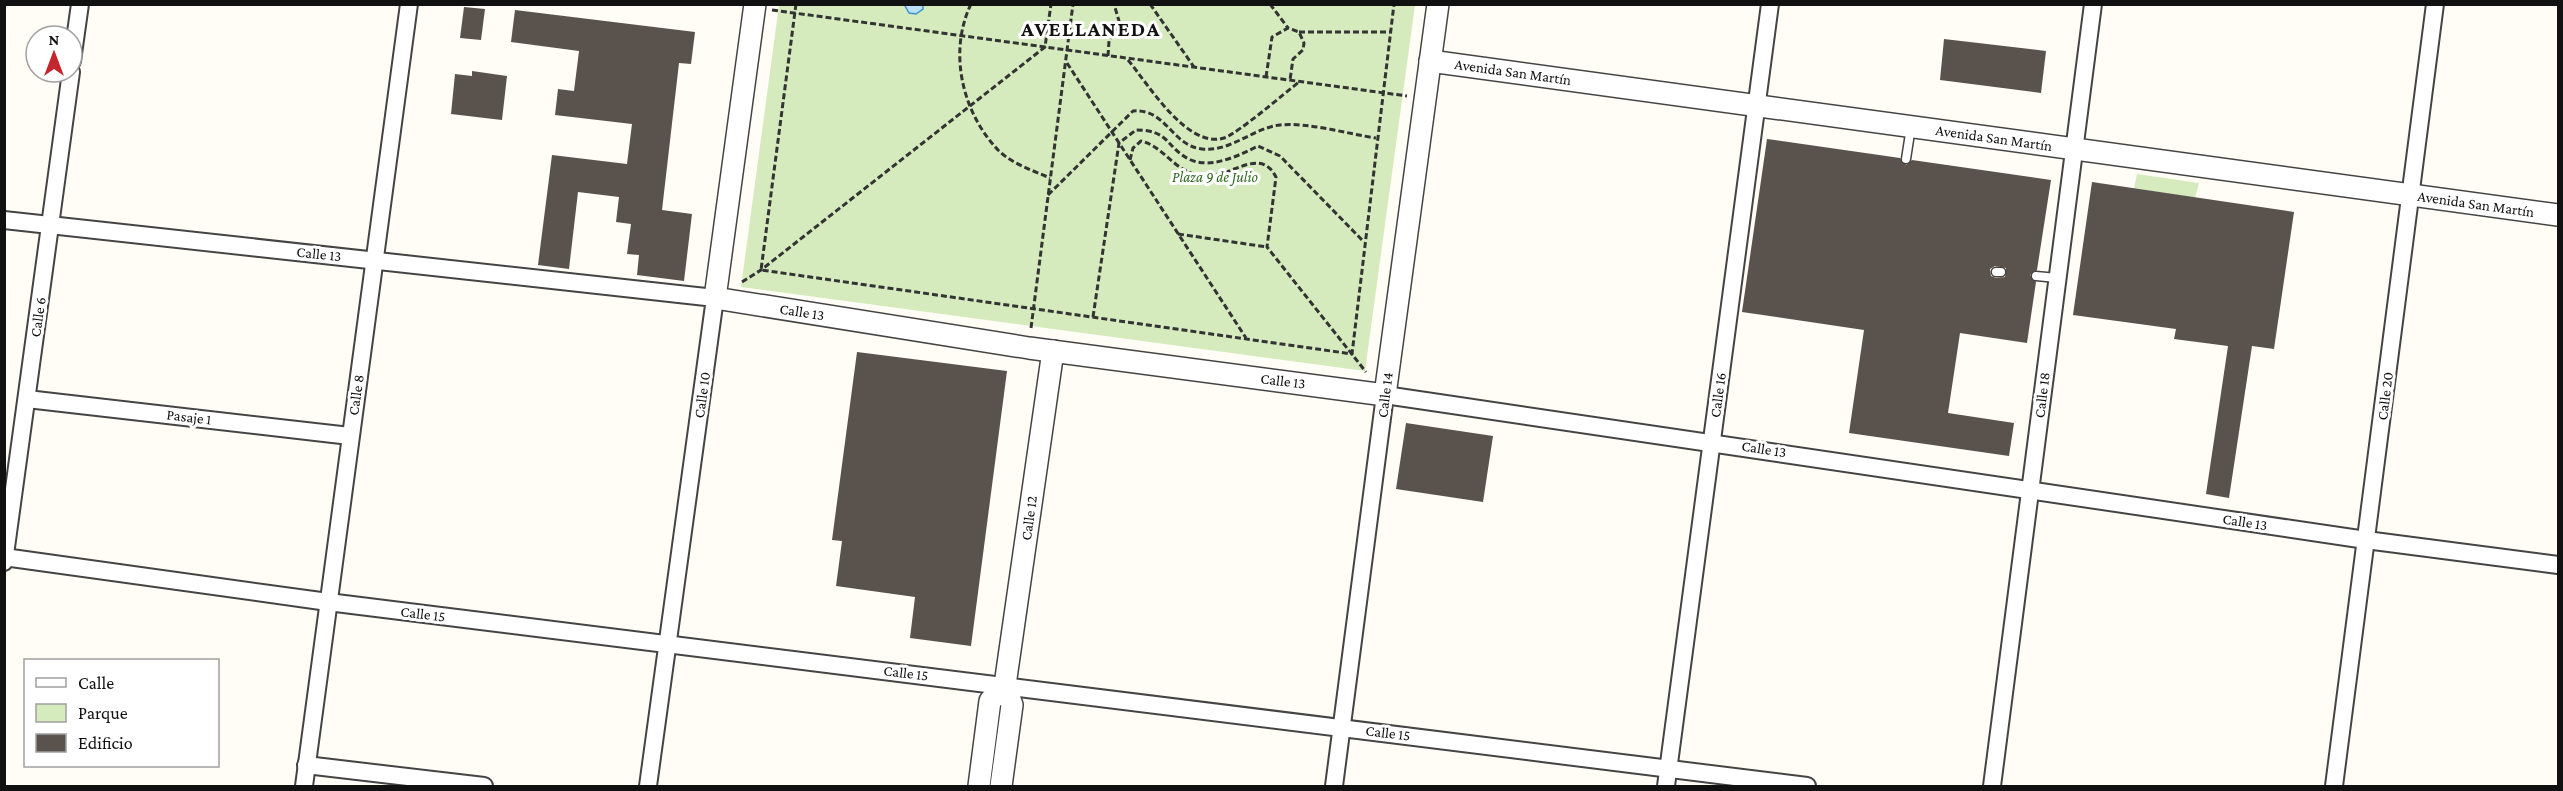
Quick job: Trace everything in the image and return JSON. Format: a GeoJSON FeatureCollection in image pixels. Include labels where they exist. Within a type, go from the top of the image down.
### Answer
{"type":"FeatureCollection","features":[{"type":"Feature","properties":{"kind":"street"},"geometry":{"type":"LineString","coordinates":[[77,24],[80,4]]}},
{"type":"Feature","properties":{"kind":"street","name":"Calle 8"},"geometry":{"type":"LineString","coordinates":[[303,786],[409,4]]}},
{"type":"Feature","properties":{"kind":"street","name":"Calle 14"},"geometry":{"type":"LineString","coordinates":[[1334,786],[1438,4]]}},
{"type":"Feature","properties":{"kind":"street","name":"Calle 16"},"geometry":{"type":"LineString","coordinates":[[1666,786],[1770,4]]}},
{"type":"Feature","properties":{"kind":"street","name":"Calle 18"},"geometry":{"type":"LineString","coordinates":[[1992,786],[2093,4]]}},
{"type":"Feature","properties":{"kind":"street","name":"Calle 20"},"geometry":{"type":"LineString","coordinates":[[2334,786],[2435,4]]}},
{"type":"Feature","properties":{"kind":"street","name":"Calle 10"},"geometry":{"type":"LineString","coordinates":[[648,786],[755,6]]}},
{"type":"Feature","properties":{"kind":"street","name":"Avenida San Martín"},"geometry":{"type":"LineString","coordinates":[[1430,61],[2559,215]]}},
{"type":"Feature","properties":{"kind":"street","name":"Calle 6"},"geometry":{"type":"LineString","coordinates":[[4,562],[68,84]]}},
{"type":"Feature","properties":{"kind":"street","name":"Calle 13"},"geometry":{"type":"LineString","coordinates":[[4,220],[715,298],[1029,348],[1712,441],[2366,540],[2559,565]]}},
{"type":"Feature","properties":{"kind":"street","name":"Calle 12"},"geometry":{"type":"LineString","coordinates":[[1001,786],[1012,705],[1005,685],[1053,351]]}},
{"type":"Feature","properties":{"kind":"street","name":"Pasaje 1"},"geometry":{"type":"LineString","coordinates":[[27,399],[350,436]]}},
{"type":"Feature","properties":{"kind":"street","name":"Calle 15"},"geometry":{"type":"LineString","coordinates":[[5,557],[328,602],[1807,786]]}},
{"type":"Feature","properties":{"kind":"street","name":"Calle 12"},"geometry":{"type":"LineString","coordinates":[[979,786],[990,701],[1005,685]]}},
{"type":"Feature","properties":{"kind":"street"},"geometry":{"type":"LineString","coordinates":[[306,765],[484,786]]}},
{"type":"Feature","properties":{"kind":"lane"},"geometry":{"type":"LineString","coordinates":[[1906,159],[1911,127]]}},
{"type":"Feature","properties":{"kind":"lane"},"geometry":{"type":"LineString","coordinates":[[2036,276],[2057,279]]}},
{"type":"Feature","properties":{"kind":"path"},"geometry":{"type":"LineString","coordinates":[[761,270],[796,4]]}},
{"type":"Feature","properties":{"kind":"path"},"geometry":{"type":"LineString","coordinates":[[971,4],[962,35],[960,58],[963,87],[969,106],[998,150],[1017,164],[1050,178]]}},
{"type":"Feature","properties":{"kind":"path"},"geometry":{"type":"LineString","coordinates":[[715,298],[761,270],[1045,47],[1051,4]]}},
{"type":"Feature","properties":{"kind":"path"},"geometry":{"type":"LineString","coordinates":[[1029,348],[1073,4]]}},
{"type":"Feature","properties":{"kind":"path"},"geometry":{"type":"LineString","coordinates":[[1150,4],[1195,67]]}},
{"type":"Feature","properties":{"kind":"path"},"geometry":{"type":"LineString","coordinates":[[1270,4],[1288,28],[1299,32],[1390,32]]}},
{"type":"Feature","properties":{"kind":"path"},"geometry":{"type":"LineString","coordinates":[[1352,354],[1376,138],[1394,4]]}},
{"type":"Feature","properties":{"kind":"path"},"geometry":{"type":"LineString","coordinates":[[1108,56],[1109,41],[1116,33],[1119,21],[1116,5]]}},
{"type":"Feature","properties":{"kind":"path"},"geometry":{"type":"LineString","coordinates":[[755,6],[1299,82],[1382,91],[1424,99]]}},
{"type":"Feature","properties":{"kind":"path"},"geometry":{"type":"LineString","coordinates":[[1266,77],[1272,37],[1288,28]]}},
{"type":"Feature","properties":{"kind":"path"},"geometry":{"type":"LineString","coordinates":[[1289,80],[1293,59],[1303,50],[1304,43],[1299,32]]}},
{"type":"Feature","properties":{"kind":"path"},"geometry":{"type":"LineString","coordinates":[[1127,58],[1180,123],[1194,135],[1206,139],[1225,138],[1299,82]]}},
{"type":"Feature","properties":{"kind":"path"},"geometry":{"type":"LineString","coordinates":[[1066,62],[1246,338]]}},
{"type":"Feature","properties":{"kind":"path"},"geometry":{"type":"LineString","coordinates":[[1048,195],[1133,111],[1153,112],[1190,146],[1201,149],[1228,146],[1258,131],[1281,125],[1376,138]]}},
{"type":"Feature","properties":{"kind":"path"},"geometry":{"type":"LineString","coordinates":[[1093,317],[1119,143],[1136,130],[1156,130],[1191,160],[1207,162],[1233,157],[1258,146],[1267,148],[1280,156],[1364,242]]}},
{"type":"Feature","properties":{"kind":"path"},"geometry":{"type":"LineString","coordinates":[[1130,160],[1133,148],[1141,141],[1149,143],[1176,167],[1193,174],[1207,176],[1226,173],[1253,162],[1262,162],[1272,168],[1276,177],[1267,247]]}},
{"type":"Feature","properties":{"kind":"path"},"geometry":{"type":"LineString","coordinates":[[1178,234],[1267,247],[1385,395]]}},
{"type":"Feature","properties":{"kind":"path"},"geometry":{"type":"LineString","coordinates":[[761,270],[1352,354]]}},
{"type":"Feature","properties":{"kind":"green space","name":"Plaza 9 de Julio"},"geometry":{"type":"Polygon","coordinates":[[[779,5],[1415,5],[1365,371],[741,287],[779,5]]]}},
{"type":"Feature","properties":{"kind":"green space"},"geometry":{"type":"Polygon","coordinates":[[[2137,174],[2199,183],[2195,198],[2134,188],[2137,174]]]}},
{"type":"Feature","properties":{"kind":"water"},"geometry":{"type":"Polygon","coordinates":[[[904,4],[923,4],[923,9],[916,14],[909,13],[904,4]]]}},
{"type":"Feature","properties":{"kind":"building"},"geometry":{"type":"Polygon","coordinates":[[[464,7],[485,9],[481,40],[460,38],[464,7]]]}},
{"type":"Feature","properties":{"kind":"building"},"geometry":{"type":"Polygon","coordinates":[[[515,10],[695,32],[691,64],[679,63],[662,210],[692,214],[684,281],[637,275],[639,255],[627,254],[631,224],[616,222],[619,197],[578,192],[569,269],[538,265],[552,155],[627,164],[632,124],[555,115],[558,89],[574,91],[579,51],[511,42],[515,10]]]}},
{"type":"Feature","properties":{"kind":"building"},"geometry":{"type":"Polygon","coordinates":[[[1944,39],[2046,51],[2041,93],[1940,80],[1944,39]]]}},
{"type":"Feature","properties":{"kind":"building"},"geometry":{"type":"Polygon","coordinates":[[[472,71],[507,76],[502,120],[451,114],[455,74],[472,76],[472,71]]]}},
{"type":"Feature","properties":{"kind":"building"},"geometry":{"type":"Polygon","coordinates":[[[1767,139],[1900,158],[1906,165],[1912,160],[2051,180],[2037,270],[2030,275],[2036,282],[2027,343],[1960,333],[1948,413],[2014,423],[2009,456],[1849,433],[1864,330],[1742,312],[1767,139]],[[1995,266],[1990,269],[1991,276],[2005,277],[2006,268],[1995,266]]]}},
{"type":"Feature","properties":{"kind":"building"},"geometry":{"type":"Polygon","coordinates":[[[2092,182],[2294,212],[2274,349],[2252,346],[2229,498],[2206,494],[2228,346],[2174,339],[2176,329],[2073,315],[2092,182]]]}},
{"type":"Feature","properties":{"kind":"building"},"geometry":{"type":"Polygon","coordinates":[[[857,352],[1007,371],[971,646],[910,638],[915,597],[836,586],[842,541],[832,540],[857,352]]]}},
{"type":"Feature","properties":{"kind":"building"},"geometry":{"type":"Polygon","coordinates":[[[1406,423],[1493,436],[1483,502],[1396,489],[1406,423]]]}},
{"type":"Feature","properties":{"kind":"district","name":"AVELLANEDA"},"geometry":{"type":"Point","coordinates":[1091,29]}}]}
